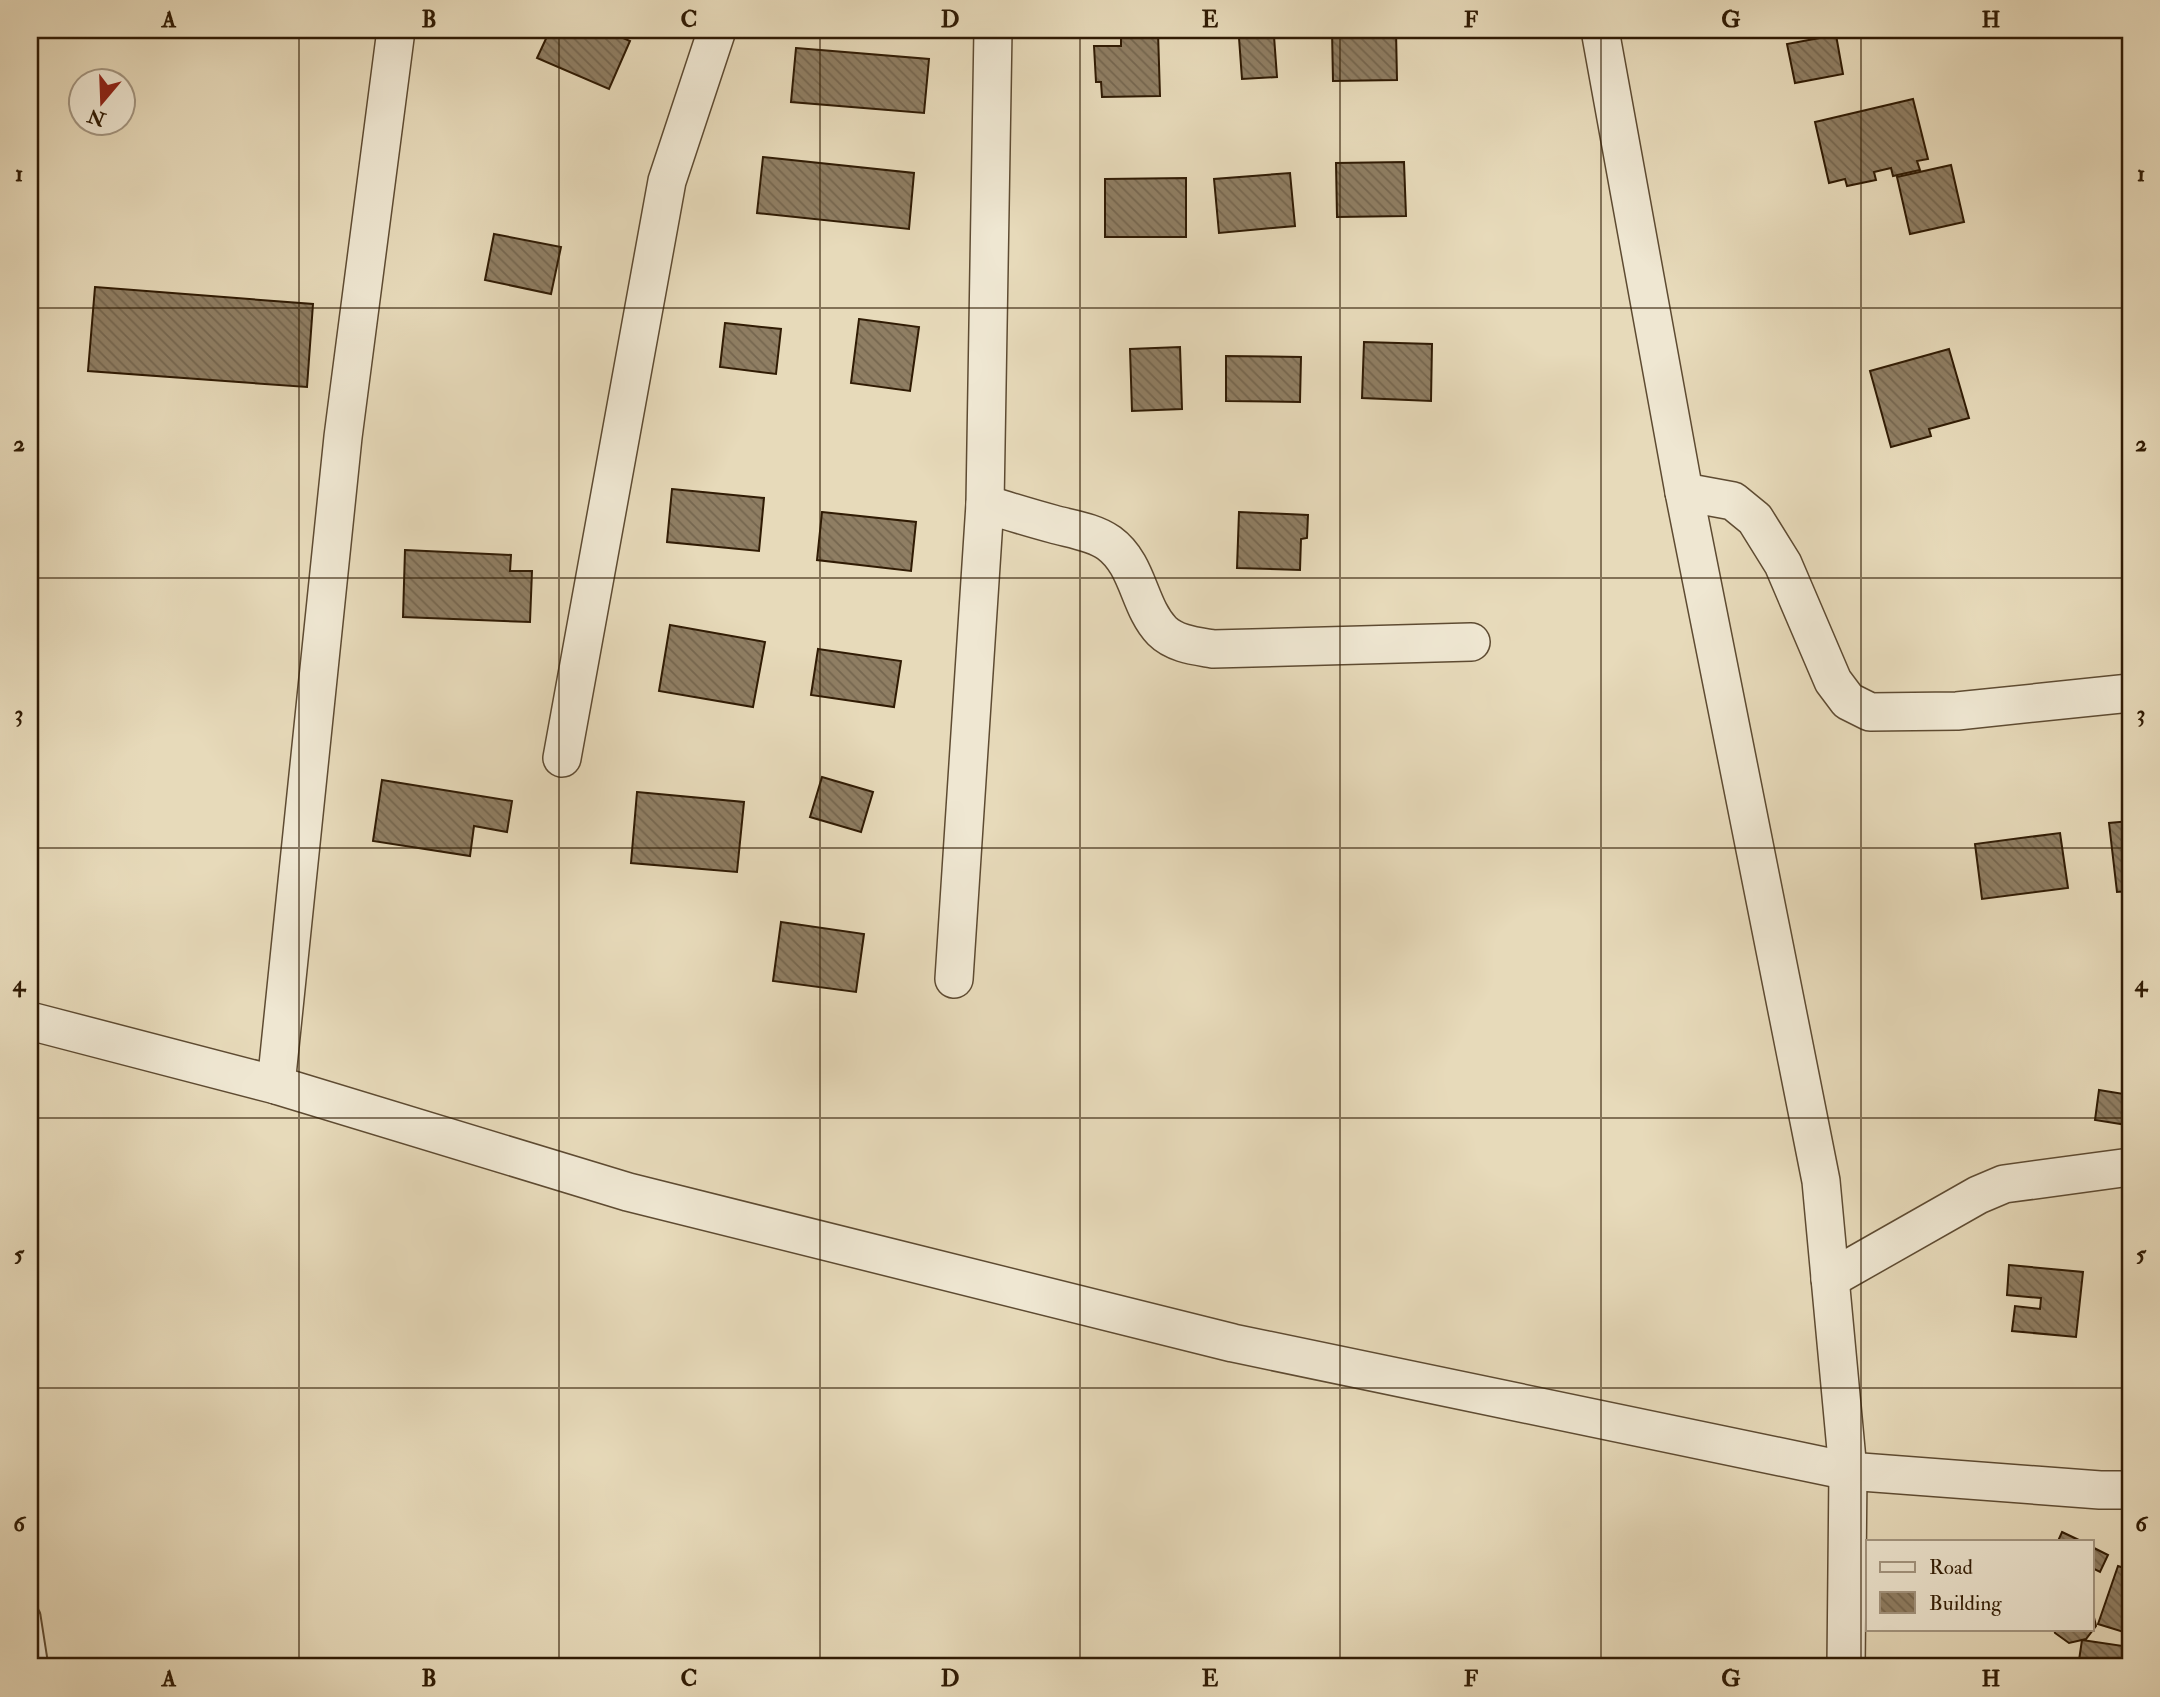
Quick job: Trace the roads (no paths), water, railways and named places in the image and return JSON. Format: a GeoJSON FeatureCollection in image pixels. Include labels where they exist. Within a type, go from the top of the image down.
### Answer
{"type":"FeatureCollection","features":[{"type":"Feature","properties":{"kind":"street"},"geometry":{"type":"LineString","coordinates":[[276,1085],[343,437],[396,30]]}},
{"type":"Feature","properties":{"kind":"street"},"geometry":{"type":"LineString","coordinates":[[562,758],[667,181],[717,30]]}},
{"type":"Feature","properties":{"kind":"street"},"geometry":{"type":"LineString","coordinates":[[954,979],[985,504],[993,30]]}},
{"type":"Feature","properties":{"kind":"street"},"geometry":{"type":"LineString","coordinates":[[1600,30],[1684,492],[1821,1181],[1848,1471],[1846,1667]]}},
{"type":"Feature","properties":{"kind":"street"},"geometry":{"type":"LineString","coordinates":[[1684,492],[1732,501],[1755,519],[1783,564],[1833,681],[1848,701],[1870,712],[1957,711],[2130,693]]}},
{"type":"Feature","properties":{"kind":"street"},"geometry":{"type":"LineString","coordinates":[[985,504],[1087,533],[1109,542],[1124,558],[1149,611],[1163,632],[1184,643],[1213,649],[1471,642]]}},
{"type":"Feature","properties":{"kind":"street"},"geometry":{"type":"LineString","coordinates":[[30,1021],[276,1085],[628,1192],[1233,1343],[1848,1471],[2130,1490]]}},
{"type":"Feature","properties":{"kind":"street"},"geometry":{"type":"LineString","coordinates":[[1830,1279],[1978,1195],[2004,1184],[2130,1167]]}},
{"type":"Feature","properties":{"kind":"lane"},"geometry":{"type":"LineString","coordinates":[[30,1616],[38,1667]]}}]}
